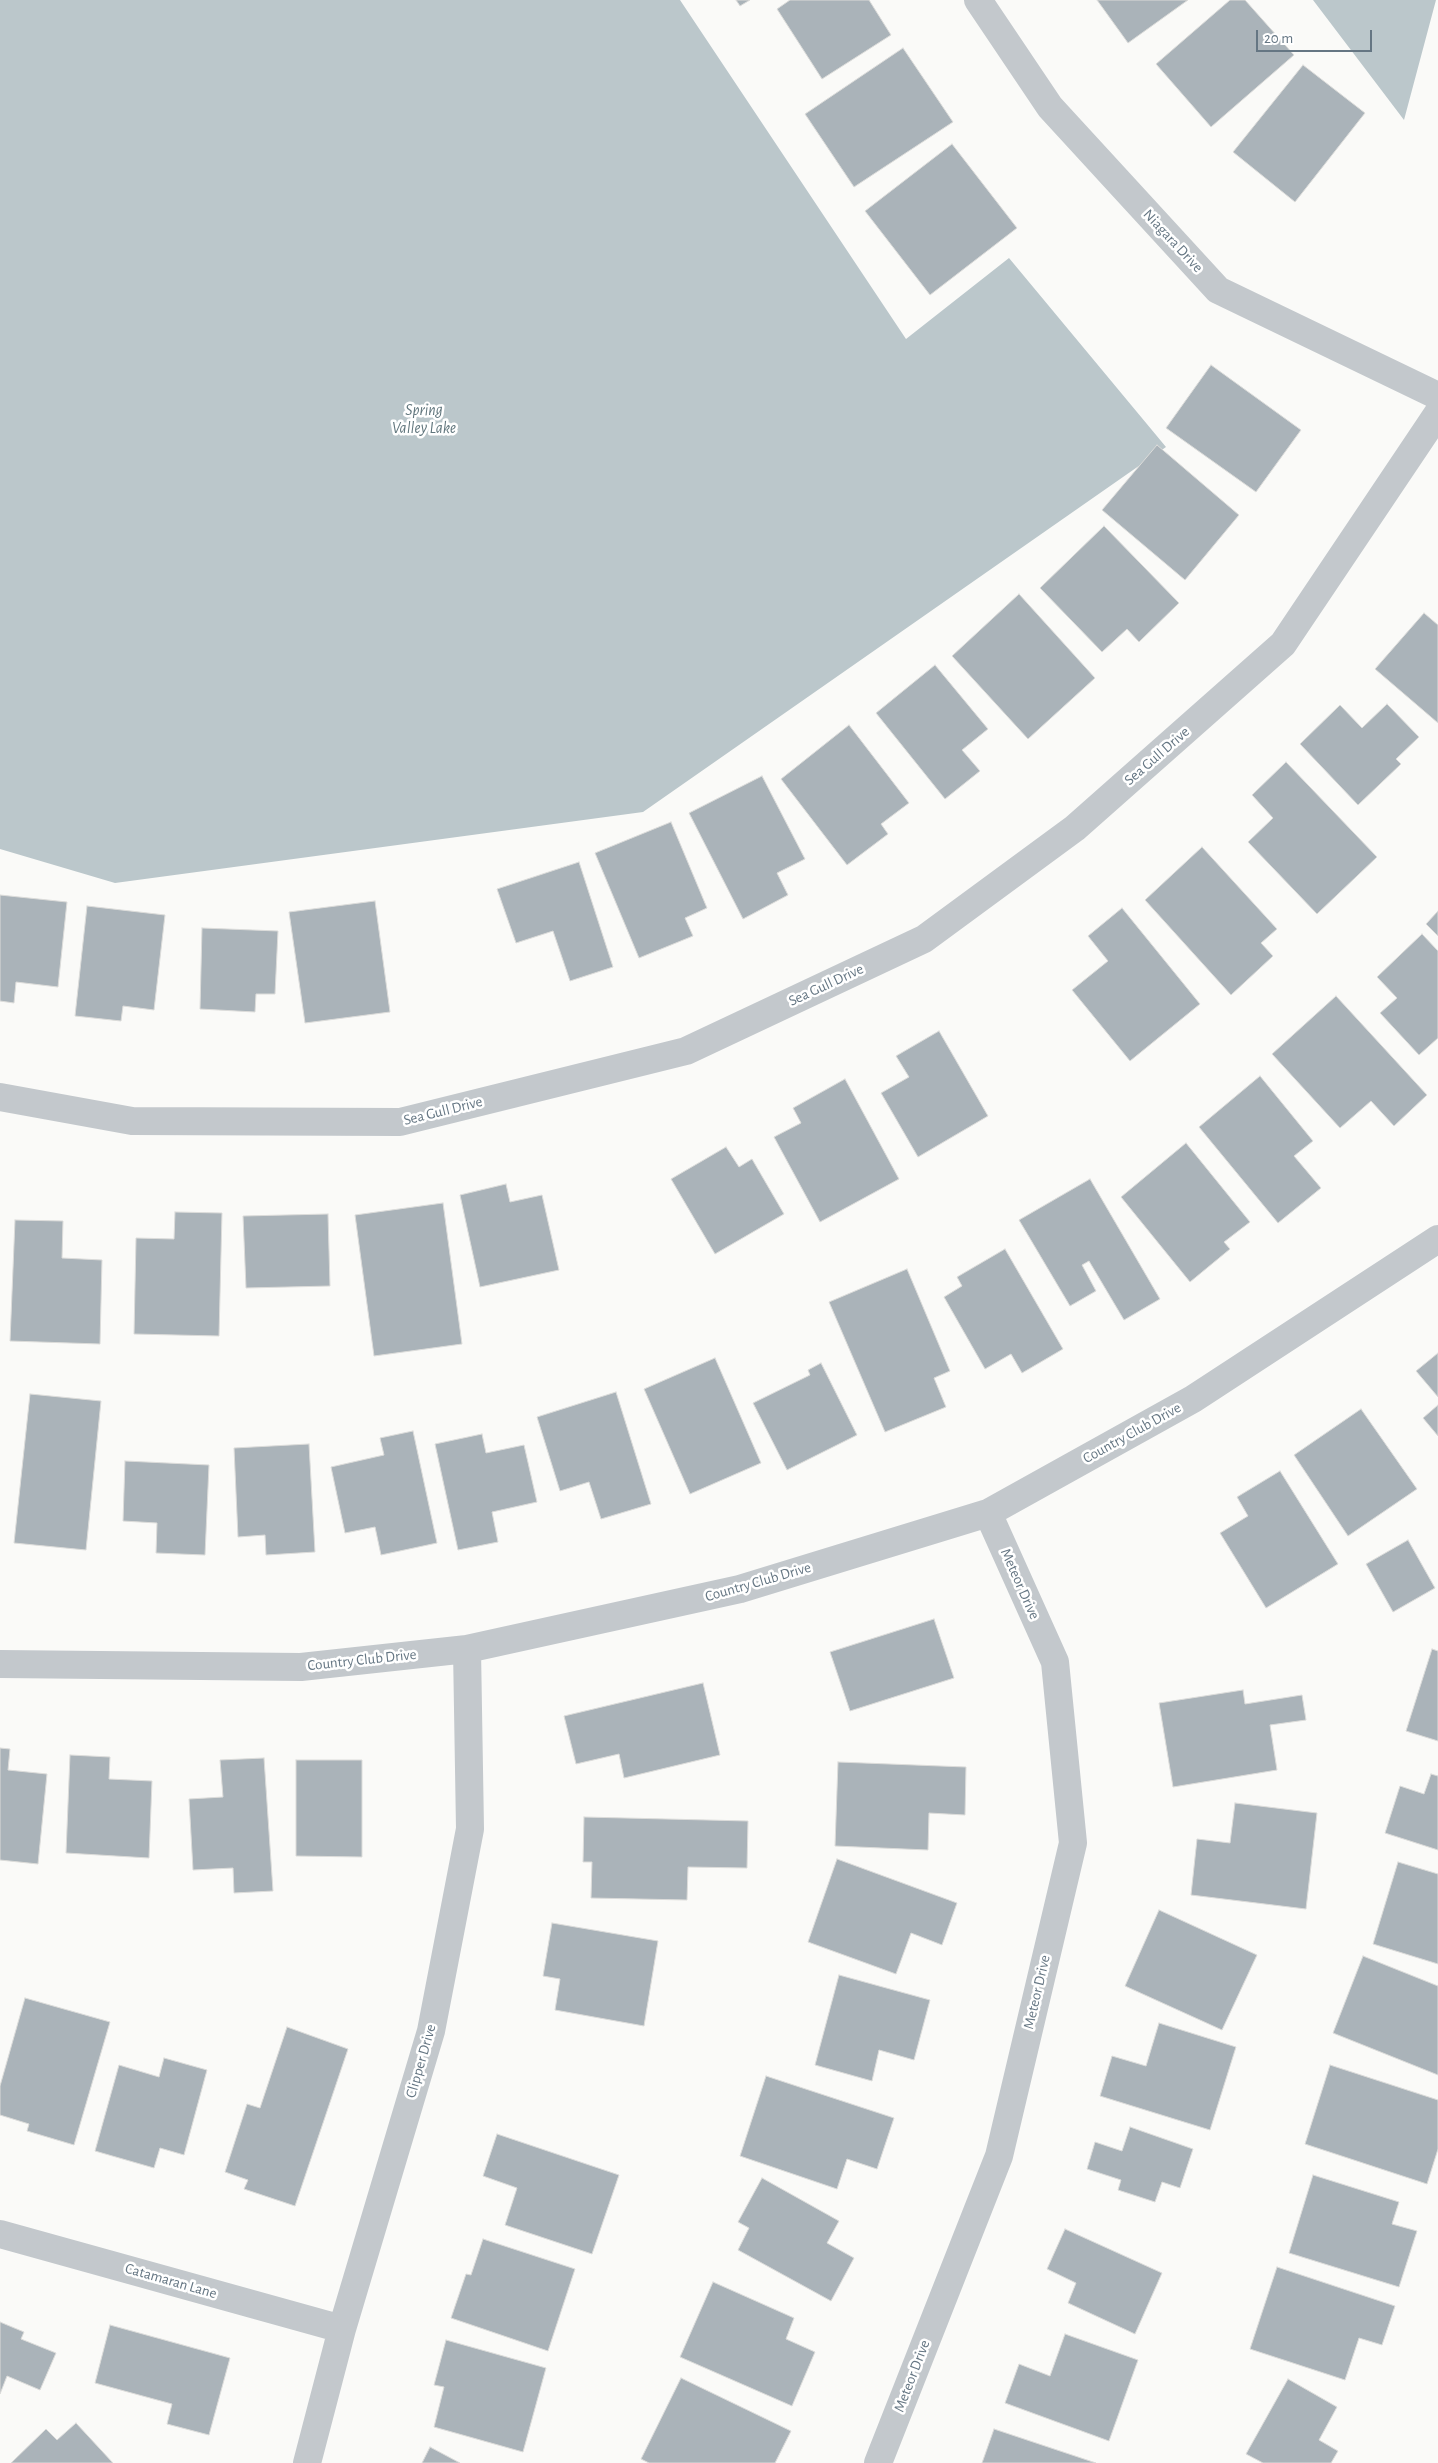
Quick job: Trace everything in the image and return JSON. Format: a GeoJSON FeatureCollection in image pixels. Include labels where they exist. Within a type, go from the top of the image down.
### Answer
{"type":"FeatureCollection","features":[{"type":"Feature","properties":{"kind":"street","name":"Niagara Drive"},"geometry":{"type":"LineString","coordinates":[[978,0],[1050,106],[1218,290],[1438,396]]}},
{"type":"Feature","properties":{"kind":"street","name":"Sea Gull Drive"},"geometry":{"type":"LineString","coordinates":[[0,1096],[132,1121],[400,1122],[686,1051],[924,939],[1075,828],[1283,644],[1438,413]]}},
{"type":"Feature","properties":{"kind":"street","name":"Country Club Drive"},"geometry":{"type":"LineString","coordinates":[[0,1664],[301,1667],[467,1649],[740,1589],[988,1513],[1193,1399],[1438,1239]]}},
{"type":"Feature","properties":{"kind":"street","name":"Meteor Drive"},"geometry":{"type":"LineString","coordinates":[[878,2463],[998,2156],[1073,1842],[1055,1662],[988,1513]]}},
{"type":"Feature","properties":{"kind":"street","name":"Clipper Drive"},"geometry":{"type":"LineString","coordinates":[[306,2463],[342,2329],[431,2030],[470,1829],[467,1649]]}},
{"type":"Feature","properties":{"kind":"street","name":"Catamaran Lane"},"geometry":{"type":"LineString","coordinates":[[0,2234],[342,2329]]}},
{"type":"Feature","properties":{"kind":"water","name":"Spring Valley Lake"},"geometry":{"type":"Polygon","coordinates":[[[0,0],[680,0],[906,339],[1009,258],[1166,447],[643,812],[115,883],[0,849],[0,0]]]}},
{"type":"Feature","properties":{"kind":"water"},"geometry":{"type":"Polygon","coordinates":[[[1313,0],[1436,0],[1404,120],[1313,0]]]}},
{"type":"Feature","properties":{"kind":"building"},"geometry":{"type":"Polygon","coordinates":[[[736,0],[750,0],[740,6],[736,0]]]}},
{"type":"Feature","properties":{"kind":"building"},"geometry":{"type":"Polygon","coordinates":[[[790,0],[869,0],[891,35],[822,79],[777,9],[790,0]]]}},
{"type":"Feature","properties":{"kind":"building"},"geometry":{"type":"Polygon","coordinates":[[[1097,0],[1188,0],[1128,43],[1097,0]]]}},
{"type":"Feature","properties":{"kind":"building"},"geometry":{"type":"Polygon","coordinates":[[[1230,0],[1245,0],[1294,55],[1211,127],[1156,64],[1230,0]]]}},
{"type":"Feature","properties":{"kind":"building"},"geometry":{"type":"Polygon","coordinates":[[[903,48],[953,122],[854,187],[805,114],[903,48]]]}},
{"type":"Feature","properties":{"kind":"building"},"geometry":{"type":"Polygon","coordinates":[[[1303,65],[1365,113],[1295,202],[1233,152],[1303,65]]]}},
{"type":"Feature","properties":{"kind":"building"},"geometry":{"type":"Polygon","coordinates":[[[952,144],[1017,228],[930,295],[865,211],[952,144]]]}},
{"type":"Feature","properties":{"kind":"building"},"geometry":{"type":"Polygon","coordinates":[[[1211,365],[1301,430],[1256,492],[1166,428],[1211,365]]]}},
{"type":"Feature","properties":{"kind":"building"},"geometry":{"type":"Polygon","coordinates":[[[1157,445],[1239,515],[1185,580],[1102,510],[1157,445]]]}},
{"type":"Feature","properties":{"kind":"building"},"geometry":{"type":"Polygon","coordinates":[[[1104,526],[1179,603],[1139,642],[1127,629],[1102,652],[1040,588],[1104,526]]]}},
{"type":"Feature","properties":{"kind":"building"},"geometry":{"type":"Polygon","coordinates":[[[1019,594],[1095,678],[1028,739],[952,656],[1019,594]]]}},
{"type":"Feature","properties":{"kind":"building"},"geometry":{"type":"Polygon","coordinates":[[[1424,613],[1438,625],[1438,723],[1375,669],[1424,613]]]}},
{"type":"Feature","properties":{"kind":"building"},"geometry":{"type":"Polygon","coordinates":[[[935,665],[988,729],[962,750],[980,771],[945,799],[876,713],[935,665]]]}},
{"type":"Feature","properties":{"kind":"building"},"geometry":{"type":"Polygon","coordinates":[[[1387,704],[1419,737],[1396,759],[1401,764],[1358,805],[1300,744],[1340,705],[1362,728],[1387,704]]]}},
{"type":"Feature","properties":{"kind":"building"},"geometry":{"type":"Polygon","coordinates":[[[849,725],[909,803],[881,824],[888,834],[847,865],[781,779],[849,725]]]}},
{"type":"Feature","properties":{"kind":"building"},"geometry":{"type":"Polygon","coordinates":[[[1286,762],[1377,857],[1317,914],[1248,842],[1273,818],[1252,795],[1286,762]]]}},
{"type":"Feature","properties":{"kind":"building"},"geometry":{"type":"Polygon","coordinates":[[[762,776],[805,859],[777,873],[788,895],[743,919],[689,813],[762,776]]]}},
{"type":"Feature","properties":{"kind":"building"},"geometry":{"type":"Polygon","coordinates":[[[671,822],[707,908],[685,918],[693,936],[639,958],[595,853],[671,822]]]}},
{"type":"Feature","properties":{"kind":"building"},"geometry":{"type":"Polygon","coordinates":[[[1202,847],[1277,929],[1261,943],[1273,956],[1231,995],[1145,900],[1202,847]]]}},
{"type":"Feature","properties":{"kind":"building"},"geometry":{"type":"Polygon","coordinates":[[[579,862],[613,967],[570,981],[553,931],[516,943],[497,889],[579,862]]]}},
{"type":"Feature","properties":{"kind":"building"},"geometry":{"type":"Polygon","coordinates":[[[0,895],[67,902],[58,987],[16,982],[14,1003],[0,1001],[0,895]]]}},
{"type":"Feature","properties":{"kind":"building"},"geometry":{"type":"Polygon","coordinates":[[[375,901],[390,1012],[305,1023],[289,912],[375,901]]]}},
{"type":"Feature","properties":{"kind":"building"},"geometry":{"type":"Polygon","coordinates":[[[87,906],[165,915],[154,1010],[123,1006],[121,1021],[75,1016],[87,906]]]}},
{"type":"Feature","properties":{"kind":"building"},"geometry":{"type":"Polygon","coordinates":[[[1122,908],[1200,1004],[1130,1061],[1072,990],[1108,961],[1088,936],[1122,908]]]}},
{"type":"Feature","properties":{"kind":"building"},"geometry":{"type":"Polygon","coordinates":[[[1438,911],[1438,936],[1426,924],[1438,911]]]}},
{"type":"Feature","properties":{"kind":"building"},"geometry":{"type":"Polygon","coordinates":[[[202,928],[278,931],[275,994],[256,994],[255,1012],[200,1009],[202,928]]]}},
{"type":"Feature","properties":{"kind":"building"},"geometry":{"type":"Polygon","coordinates":[[[1422,934],[1438,951],[1438,1038],[1419,1055],[1380,1013],[1397,998],[1377,977],[1422,934]]]}},
{"type":"Feature","properties":{"kind":"building"},"geometry":{"type":"Polygon","coordinates":[[[1336,996],[1427,1095],[1394,1126],[1371,1101],[1340,1128],[1272,1054],[1336,996]]]}},
{"type":"Feature","properties":{"kind":"building"},"geometry":{"type":"Polygon","coordinates":[[[939,1031],[988,1116],[918,1157],[881,1093],[909,1077],[896,1056],[939,1031]]]}},
{"type":"Feature","properties":{"kind":"building"},"geometry":{"type":"Polygon","coordinates":[[[1260,1076],[1313,1141],[1294,1156],[1321,1188],[1278,1223],[1199,1127],[1260,1076]]]}},
{"type":"Feature","properties":{"kind":"building"},"geometry":{"type":"Polygon","coordinates":[[[845,1079],[899,1179],[820,1222],[774,1137],[801,1123],[793,1108],[845,1079]]]}},
{"type":"Feature","properties":{"kind":"building"},"geometry":{"type":"Polygon","coordinates":[[[1186,1143],[1250,1222],[1224,1242],[1230,1249],[1190,1282],[1121,1197],[1186,1143]]]}},
{"type":"Feature","properties":{"kind":"building"},"geometry":{"type":"Polygon","coordinates":[[[726,1147],[739,1167],[752,1159],[784,1214],[715,1254],[671,1179],[726,1147]]]}},
{"type":"Feature","properties":{"kind":"building"},"geometry":{"type":"Polygon","coordinates":[[[1090,1179],[1160,1299],[1124,1320],[1089,1261],[1082,1265],[1096,1291],[1070,1306],[1019,1220],[1090,1179]]]}},
{"type":"Feature","properties":{"kind":"building"},"geometry":{"type":"Polygon","coordinates":[[[506,1184],[510,1202],[542,1195],[559,1270],[480,1287],[460,1195],[506,1184]]]}},
{"type":"Feature","properties":{"kind":"building"},"geometry":{"type":"Polygon","coordinates":[[[443,1203],[462,1344],[374,1356],[355,1215],[443,1203]]]}},
{"type":"Feature","properties":{"kind":"building"},"geometry":{"type":"Polygon","coordinates":[[[175,1212],[222,1213],[219,1336],[134,1334],[136,1238],[174,1239],[175,1212]]]}},
{"type":"Feature","properties":{"kind":"building"},"geometry":{"type":"Polygon","coordinates":[[[328,1214],[330,1286],[246,1288],[243,1216],[328,1214]]]}},
{"type":"Feature","properties":{"kind":"building"},"geometry":{"type":"Polygon","coordinates":[[[15,1220],[63,1221],[62,1258],[102,1260],[100,1344],[10,1341],[15,1220]]]}},
{"type":"Feature","properties":{"kind":"building"},"geometry":{"type":"Polygon","coordinates":[[[1005,1249],[1063,1349],[1022,1373],[1011,1354],[985,1369],[944,1297],[962,1286],[957,1277],[1005,1249]]]}},
{"type":"Feature","properties":{"kind":"building"},"geometry":{"type":"Polygon","coordinates":[[[907,1269],[950,1371],[934,1378],[946,1407],[885,1432],[829,1302],[907,1269]]]}},
{"type":"Feature","properties":{"kind":"building"},"geometry":{"type":"Polygon","coordinates":[[[1438,1353],[1438,1397],[1416,1371],[1438,1353]]]}},
{"type":"Feature","properties":{"kind":"building"},"geometry":{"type":"Polygon","coordinates":[[[715,1358],[761,1463],[690,1494],[644,1389],[715,1358]]]}},
{"type":"Feature","properties":{"kind":"building"},"geometry":{"type":"Polygon","coordinates":[[[821,1363],[857,1435],[787,1470],[753,1403],[810,1375],[808,1370],[821,1363]]]}},
{"type":"Feature","properties":{"kind":"building"},"geometry":{"type":"Polygon","coordinates":[[[616,1392],[651,1504],[601,1519],[589,1482],[560,1491],[537,1417],[616,1392]]]}},
{"type":"Feature","properties":{"kind":"building"},"geometry":{"type":"Polygon","coordinates":[[[30,1394],[101,1401],[86,1550],[14,1543],[30,1394]]]}},
{"type":"Feature","properties":{"kind":"building"},"geometry":{"type":"Polygon","coordinates":[[[1438,1405],[1438,1436],[1423,1418],[1438,1405]]]}},
{"type":"Feature","properties":{"kind":"building"},"geometry":{"type":"Polygon","coordinates":[[[1361,1409],[1417,1489],[1348,1536],[1294,1455],[1361,1409]]]}},
{"type":"Feature","properties":{"kind":"building"},"geometry":{"type":"Polygon","coordinates":[[[413,1431],[437,1543],[381,1555],[375,1527],[345,1533],[331,1467],[384,1455],[380,1438],[413,1431]]]}},
{"type":"Feature","properties":{"kind":"building"},"geometry":{"type":"Polygon","coordinates":[[[482,1434],[486,1453],[524,1445],[537,1502],[492,1512],[498,1542],[458,1550],[435,1444],[482,1434]]]}},
{"type":"Feature","properties":{"kind":"building"},"geometry":{"type":"Polygon","coordinates":[[[309,1444],[315,1552],[266,1555],[265,1535],[238,1537],[234,1448],[309,1444]]]}},
{"type":"Feature","properties":{"kind":"building"},"geometry":{"type":"Polygon","coordinates":[[[125,1461],[209,1465],[205,1555],[156,1553],[157,1523],[123,1521],[125,1461]]]}},
{"type":"Feature","properties":{"kind":"building"},"geometry":{"type":"Polygon","coordinates":[[[1280,1471],[1338,1564],[1266,1608],[1220,1533],[1248,1516],[1237,1497],[1280,1471]]]}},
{"type":"Feature","properties":{"kind":"building"},"geometry":{"type":"Polygon","coordinates":[[[1408,1540],[1435,1588],[1393,1612],[1366,1564],[1408,1540]]]}},
{"type":"Feature","properties":{"kind":"building"},"geometry":{"type":"Polygon","coordinates":[[[934,1619],[954,1678],[850,1711],[830,1652],[934,1619]]]}},
{"type":"Feature","properties":{"kind":"building"},"geometry":{"type":"Polygon","coordinates":[[[1432,1649],[1438,1651],[1438,1741],[1406,1731],[1432,1649]]]}},
{"type":"Feature","properties":{"kind":"building"},"geometry":{"type":"Polygon","coordinates":[[[703,1683],[720,1755],[624,1778],[619,1754],[576,1764],[564,1716],[703,1683]]]}},
{"type":"Feature","properties":{"kind":"building"},"geometry":{"type":"Polygon","coordinates":[[[1243,1690],[1245,1704],[1302,1695],[1306,1720],[1270,1725],[1277,1770],[1173,1787],[1159,1703],[1243,1690]]]}},
{"type":"Feature","properties":{"kind":"building"},"geometry":{"type":"Polygon","coordinates":[[[0,1748],[10,1749],[8,1770],[47,1774],[38,1864],[0,1860],[0,1748]]]}},
{"type":"Feature","properties":{"kind":"building"},"geometry":{"type":"Polygon","coordinates":[[[70,1755],[110,1757],[109,1779],[152,1781],[149,1858],[66,1853],[70,1755]]]}},
{"type":"Feature","properties":{"kind":"building"},"geometry":{"type":"Polygon","coordinates":[[[264,1758],[273,1891],[234,1893],[233,1868],[193,1870],[189,1799],[223,1797],[220,1760],[264,1758]]]}},
{"type":"Feature","properties":{"kind":"building"},"geometry":{"type":"Polygon","coordinates":[[[296,1760],[362,1760],[362,1857],[296,1856],[296,1760]]]}},
{"type":"Feature","properties":{"kind":"building"},"geometry":{"type":"Polygon","coordinates":[[[838,1762],[966,1767],[965,1815],[929,1813],[928,1850],[835,1846],[838,1762]]]}},
{"type":"Feature","properties":{"kind":"building"},"geometry":{"type":"Polygon","coordinates":[[[1431,1774],[1438,1776],[1438,1850],[1385,1833],[1400,1786],[1424,1794],[1431,1774]]]}},
{"type":"Feature","properties":{"kind":"building"},"geometry":{"type":"Polygon","coordinates":[[[1235,1803],[1317,1813],[1306,1909],[1191,1895],[1197,1839],[1230,1843],[1235,1803]]]}},
{"type":"Feature","properties":{"kind":"building"},"geometry":{"type":"Polygon","coordinates":[[[584,1817],[748,1821],[747,1868],[688,1867],[687,1900],[591,1898],[592,1862],[583,1862],[584,1817]]]}},
{"type":"Feature","properties":{"kind":"building"},"geometry":{"type":"Polygon","coordinates":[[[837,1859],[957,1903],[942,1945],[911,1933],[896,1974],[808,1942],[837,1859]]]}},
{"type":"Feature","properties":{"kind":"building"},"geometry":{"type":"Polygon","coordinates":[[[1398,1862],[1438,1874],[1438,1964],[1373,1944],[1398,1862]]]}},
{"type":"Feature","properties":{"kind":"building"},"geometry":{"type":"Polygon","coordinates":[[[1159,1910],[1257,1955],[1222,2030],[1125,1986],[1159,1910]]]}},
{"type":"Feature","properties":{"kind":"building"},"geometry":{"type":"Polygon","coordinates":[[[552,1923],[658,1941],[644,2026],[555,2010],[560,1979],[543,1976],[552,1923]]]}},
{"type":"Feature","properties":{"kind":"building"},"geometry":{"type":"Polygon","coordinates":[[[1363,1956],[1438,1986],[1438,2075],[1333,2033],[1363,1956]]]}},
{"type":"Feature","properties":{"kind":"building"},"geometry":{"type":"Polygon","coordinates":[[[839,1975],[930,2000],[914,2060],[879,2050],[872,2081],[815,2065],[839,1975]]]}},
{"type":"Feature","properties":{"kind":"building"},"geometry":{"type":"Polygon","coordinates":[[[25,1998],[110,2022],[74,2145],[27,2131],[29,2124],[0,2115],[0,2086],[25,1998]]]}},
{"type":"Feature","properties":{"kind":"building"},"geometry":{"type":"Polygon","coordinates":[[[1159,2023],[1236,2047],[1210,2130],[1100,2096],[1112,2056],[1146,2066],[1159,2023]]]}},
{"type":"Feature","properties":{"kind":"building"},"geometry":{"type":"Polygon","coordinates":[[[287,2027],[348,2049],[295,2206],[244,2189],[248,2180],[225,2172],[247,2104],[260,2108],[287,2027]]]}},
{"type":"Feature","properties":{"kind":"building"},"geometry":{"type":"Polygon","coordinates":[[[164,2058],[207,2070],[184,2155],[160,2148],[154,2168],[95,2151],[119,2065],[159,2077],[164,2058]]]}},
{"type":"Feature","properties":{"kind":"building"},"geometry":{"type":"Polygon","coordinates":[[[1330,2065],[1438,2100],[1438,2149],[1427,2184],[1305,2144],[1330,2065]]]}},
{"type":"Feature","properties":{"kind":"building"},"geometry":{"type":"Polygon","coordinates":[[[766,2076],[894,2118],[877,2169],[847,2159],[837,2189],[740,2156],[766,2076]]]}},
{"type":"Feature","properties":{"kind":"building"},"geometry":{"type":"Polygon","coordinates":[[[1130,2127],[1193,2149],[1180,2188],[1162,2182],[1155,2202],[1118,2190],[1121,2180],[1087,2169],[1095,2142],[1122,2151],[1130,2127]]]}},
{"type":"Feature","properties":{"kind":"building"},"geometry":{"type":"Polygon","coordinates":[[[497,2134],[619,2175],[592,2254],[505,2225],[517,2188],[483,2176],[497,2134]]]}},
{"type":"Feature","properties":{"kind":"building"},"geometry":{"type":"Polygon","coordinates":[[[1313,2175],[1399,2202],[1392,2224],[1417,2231],[1399,2287],[1289,2253],[1313,2175]]]}},
{"type":"Feature","properties":{"kind":"building"},"geometry":{"type":"Polygon","coordinates":[[[762,2178],[839,2221],[827,2243],[854,2258],[831,2301],[738,2250],[749,2228],[738,2222],[762,2178]]]}},
{"type":"Feature","properties":{"kind":"building"},"geometry":{"type":"Polygon","coordinates":[[[1065,2229],[1162,2273],[1135,2334],[1068,2303],[1076,2283],[1047,2269],[1065,2229]]]}},
{"type":"Feature","properties":{"kind":"building"},"geometry":{"type":"Polygon","coordinates":[[[483,2239],[575,2269],[548,2351],[451,2318],[466,2274],[471,2275],[483,2239]]]}},
{"type":"Feature","properties":{"kind":"building"},"geometry":{"type":"Polygon","coordinates":[[[1277,2267],[1395,2306],[1382,2345],[1359,2338],[1345,2380],[1250,2349],[1277,2267]]]}},
{"type":"Feature","properties":{"kind":"building"},"geometry":{"type":"Polygon","coordinates":[[[713,2282],[794,2318],[786,2339],[815,2352],[792,2406],[680,2357],[713,2282]]]}},
{"type":"Feature","properties":{"kind":"building"},"geometry":{"type":"Polygon","coordinates":[[[0,2322],[24,2332],[21,2339],[56,2353],[40,2390],[7,2376],[0,2394],[0,2322]]]}},
{"type":"Feature","properties":{"kind":"building"},"geometry":{"type":"Polygon","coordinates":[[[110,2325],[230,2358],[209,2435],[167,2424],[172,2404],[95,2383],[110,2325]]]}},
{"type":"Feature","properties":{"kind":"building"},"geometry":{"type":"Polygon","coordinates":[[[1065,2334],[1138,2360],[1109,2441],[1005,2403],[1019,2364],[1050,2376],[1065,2334]]]}},
{"type":"Feature","properties":{"kind":"building"},"geometry":{"type":"Polygon","coordinates":[[[446,2340],[546,2368],[523,2452],[434,2427],[444,2387],[434,2385],[446,2340]]]}},
{"type":"Feature","properties":{"kind":"building"},"geometry":{"type":"Polygon","coordinates":[[[681,2378],[791,2431],[775,2463],[649,2463],[641,2459],[681,2378]]]}},
{"type":"Feature","properties":{"kind":"building"},"geometry":{"type":"Polygon","coordinates":[[[1288,2379],[1337,2407],[1319,2440],[1338,2451],[1331,2463],[1263,2463],[1246,2454],[1288,2379]]]}},
{"type":"Feature","properties":{"kind":"building"},"geometry":{"type":"Polygon","coordinates":[[[76,2423],[113,2463],[11,2463],[46,2429],[57,2440],[76,2423]]]}},
{"type":"Feature","properties":{"kind":"building"},"geometry":{"type":"Polygon","coordinates":[[[994,2429],[1096,2463],[982,2463],[994,2429]]]}},
{"type":"Feature","properties":{"kind":"building"},"geometry":{"type":"Polygon","coordinates":[[[430,2447],[460,2463],[422,2463],[430,2447]]]}}]}
